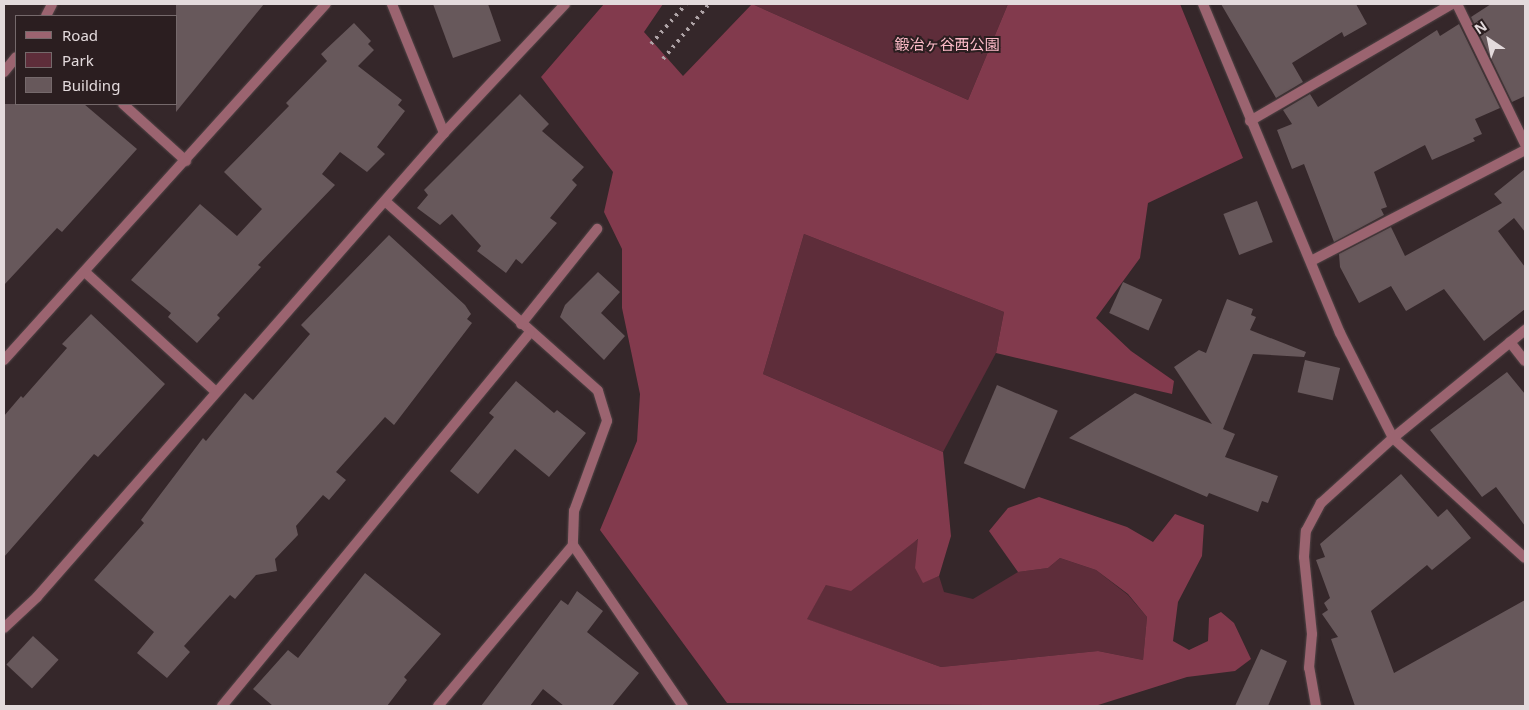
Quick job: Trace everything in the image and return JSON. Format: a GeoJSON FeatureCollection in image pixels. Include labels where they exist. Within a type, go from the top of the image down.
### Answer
{"type":"FeatureCollection","features":[{"type":"Feature","properties":{"kind":"street"},"geometry":{"type":"LineString","coordinates":[[4,360],[326,4]]}},
{"type":"Feature","properties":{"kind":"street"},"geometry":{"type":"LineString","coordinates":[[392,4],[444,133]]}},
{"type":"Feature","properties":{"kind":"street"},"geometry":{"type":"LineString","coordinates":[[4,628],[37,597],[215,391],[386,201],[444,133],[565,4]]}},
{"type":"Feature","properties":{"kind":"street"},"geometry":{"type":"LineString","coordinates":[[1203,4],[1250,121],[1313,260],[1340,333],[1393,438],[1525,558]]}},
{"type":"Feature","properties":{"kind":"street"},"geometry":{"type":"LineString","coordinates":[[1250,121],[1452,4]]}},
{"type":"Feature","properties":{"kind":"street"},"geometry":{"type":"LineString","coordinates":[[1457,4],[1525,144]]}},
{"type":"Feature","properties":{"kind":"street"},"geometry":{"type":"LineString","coordinates":[[4,72],[15,58]]}},
{"type":"Feature","properties":{"kind":"street"},"geometry":{"type":"LineString","coordinates":[[124,105],[186,161]]}},
{"type":"Feature","properties":{"kind":"street"},"geometry":{"type":"LineString","coordinates":[[1313,260],[1525,150]]}},
{"type":"Feature","properties":{"kind":"street"},"geometry":{"type":"LineString","coordinates":[[386,201],[598,391],[607,421],[574,511],[573,544],[677,704]]}},
{"type":"Feature","properties":{"kind":"street"},"geometry":{"type":"LineString","coordinates":[[521,324],[596,229]]}},
{"type":"Feature","properties":{"kind":"street"},"geometry":{"type":"LineString","coordinates":[[85,272],[215,391]]}},
{"type":"Feature","properties":{"kind":"street"},"geometry":{"type":"LineString","coordinates":[[1316,706],[1310,668],[1312,634],[1304,557],[1306,531],[1321,503],[1393,438],[1525,330]]}},
{"type":"Feature","properties":{"kind":"street"},"geometry":{"type":"LineString","coordinates":[[222,706],[530,332]]}},
{"type":"Feature","properties":{"kind":"street"},"geometry":{"type":"LineString","coordinates":[[1510,342],[1525,361]]}},
{"type":"Feature","properties":{"kind":"street"},"geometry":{"type":"LineString","coordinates":[[438,706],[573,544]]}},
{"type":"Feature","properties":{"kind":"green space","name":"鍛冶ヶ谷西公園"},"geometry":{"type":"Polygon","coordinates":[[[752,4],[1008,4],[968,100],[752,4]]]}},
{"type":"Feature","properties":{"kind":"green space"},"geometry":{"type":"Polygon","coordinates":[[[804,234],[1004,312],[996,353],[943,452],[763,374],[804,234]]]}},
{"type":"Feature","properties":{"kind":"green space"},"geometry":{"type":"Polygon","coordinates":[[[919,539],[924,582],[939,576],[944,592],[973,599],[1018,572],[1048,568],[1060,558],[1096,570],[1128,595],[1147,617],[1143,660],[1098,651],[941,667],[806,619],[826,585],[919,539]]]}},
{"type":"Feature","properties":{"kind":"shaded area"},"geometry":{"type":"Polygon","coordinates":[[[604,4],[663,4],[644,32],[683,76],[752,4],[968,100],[1008,4],[1180,4],[1243,158],[1148,203],[1140,258],[1096,318],[1131,351],[1174,381],[1172,394],[996,353],[1004,312],[804,234],[763,374],[943,452],[951,536],[939,576],[923,583],[915,568],[918,539],[851,591],[826,585],[807,619],[941,667],[1098,651],[1143,660],[1147,617],[1128,594],[1096,570],[1060,558],[1048,568],[1018,572],[989,531],[1008,508],[1039,497],[1127,527],[1153,542],[1175,514],[1204,525],[1202,556],[1178,602],[1173,641],[1189,650],[1208,641],[1209,618],[1221,612],[1234,623],[1251,659],[1235,671],[1187,677],[1095,706],[727,703],[600,530],[637,441],[640,394],[622,308],[622,249],[604,212],[613,172],[541,77],[604,4]]]}},
{"type":"Feature","properties":{"kind":"building"},"geometry":{"type":"Polygon","coordinates":[[[176,4],[264,4],[176,112],[176,105],[178,105],[178,15],[176,15],[176,4]]]}},
{"type":"Feature","properties":{"kind":"building"},"geometry":{"type":"Polygon","coordinates":[[[433,4],[488,4],[501,41],[453,58],[433,4]]]}},
{"type":"Feature","properties":{"kind":"building"},"geometry":{"type":"Polygon","coordinates":[[[1221,4],[1356,4],[1367,24],[1344,37],[1342,32],[1292,63],[1303,82],[1276,98],[1221,4]]]}},
{"type":"Feature","properties":{"kind":"building"},"geometry":{"type":"Polygon","coordinates":[[[1491,4],[1525,4],[1525,96],[1512,102],[1471,17],[1491,4]]]}},
{"type":"Feature","properties":{"kind":"building"},"geometry":{"type":"Polygon","coordinates":[[[354,23],[371,41],[368,44],[374,50],[358,66],[402,100],[398,105],[405,111],[377,147],[385,154],[367,172],[340,152],[322,174],[335,185],[258,265],[261,267],[217,315],[220,318],[197,343],[168,317],[171,313],[131,280],[200,204],[237,236],[262,209],[224,172],[289,106],[286,103],[327,61],[321,54],[354,23]]]}},
{"type":"Feature","properties":{"kind":"building"},"geometry":{"type":"Polygon","coordinates":[[[1459,24],[1500,108],[1475,119],[1482,134],[1473,138],[1475,141],[1432,160],[1425,145],[1374,172],[1387,207],[1381,209],[1384,215],[1334,242],[1304,164],[1292,169],[1277,130],[1292,124],[1283,110],[1310,94],[1318,107],[1437,30],[1440,36],[1459,24]]]}},
{"type":"Feature","properties":{"kind":"building"},"geometry":{"type":"Polygon","coordinates":[[[520,94],[549,124],[542,131],[584,167],[572,180],[577,185],[550,218],[557,223],[522,264],[516,259],[506,273],[477,251],[481,246],[452,214],[440,225],[417,208],[428,195],[424,190],[520,94]]]}},
{"type":"Feature","properties":{"kind":"building"},"geometry":{"type":"Polygon","coordinates":[[[4,104],[85,105],[137,149],[62,232],[57,228],[4,285],[4,104]]]}},
{"type":"Feature","properties":{"kind":"building"},"geometry":{"type":"Polygon","coordinates":[[[1525,169],[1525,232],[1514,218],[1498,231],[1525,267],[1525,309],[1484,341],[1444,289],[1406,311],[1391,286],[1359,303],[1340,267],[1339,254],[1391,227],[1405,256],[1502,203],[1494,194],[1525,169]]]}},
{"type":"Feature","properties":{"kind":"building"},"geometry":{"type":"Polygon","coordinates":[[[1257,201],[1273,242],[1239,255],[1223,214],[1257,201]]]}},
{"type":"Feature","properties":{"kind":"building"},"geometry":{"type":"Polygon","coordinates":[[[389,235],[465,305],[471,314],[467,319],[472,323],[394,425],[385,417],[336,472],[346,480],[329,500],[323,495],[296,526],[298,535],[275,559],[277,571],[256,575],[235,599],[230,595],[184,646],[190,652],[167,678],[137,653],[154,632],[94,580],[144,523],[141,520],[203,438],[206,441],[245,393],[253,400],[310,334],[301,325],[389,235]]]}},
{"type":"Feature","properties":{"kind":"building"},"geometry":{"type":"Polygon","coordinates":[[[598,272],[620,292],[601,313],[625,336],[604,360],[560,317],[565,305],[598,272]]]}},
{"type":"Feature","properties":{"kind":"building"},"geometry":{"type":"Polygon","coordinates":[[[1123,282],[1162,299],[1148,331],[1109,313],[1123,282]]]}},
{"type":"Feature","properties":{"kind":"building"},"geometry":{"type":"Polygon","coordinates":[[[1227,299],[1253,309],[1251,315],[1256,317],[1250,330],[1306,352],[1304,357],[1253,354],[1223,429],[1235,434],[1225,457],[1278,476],[1268,503],[1262,501],[1258,512],[1209,493],[1207,497],[1069,438],[1135,393],[1212,424],[1174,367],[1199,350],[1206,353],[1227,299]]]}},
{"type":"Feature","properties":{"kind":"building"},"geometry":{"type":"Polygon","coordinates":[[[91,314],[165,384],[98,457],[94,454],[4,557],[4,416],[21,396],[23,398],[67,348],[62,344],[91,314]]]}},
{"type":"Feature","properties":{"kind":"building"},"geometry":{"type":"Polygon","coordinates":[[[1305,360],[1340,368],[1333,400],[1298,392],[1305,360]]]}},
{"type":"Feature","properties":{"kind":"building"},"geometry":{"type":"Polygon","coordinates":[[[1507,372],[1525,394],[1525,526],[1496,487],[1482,497],[1430,430],[1507,372]]]}},
{"type":"Feature","properties":{"kind":"building"},"geometry":{"type":"Polygon","coordinates":[[[516,381],[554,413],[557,410],[586,433],[549,477],[515,449],[478,494],[450,471],[494,417],[489,413],[516,381]]]}},
{"type":"Feature","properties":{"kind":"building"},"geometry":{"type":"Polygon","coordinates":[[[997,385],[1058,411],[1025,489],[964,463],[997,385]]]}},
{"type":"Feature","properties":{"kind":"building"},"geometry":{"type":"Polygon","coordinates":[[[1401,474],[1438,517],[1447,509],[1471,538],[1432,570],[1427,565],[1371,611],[1394,673],[1525,600],[1525,706],[1355,706],[1331,639],[1338,637],[1322,614],[1328,610],[1324,603],[1330,598],[1316,560],[1325,557],[1320,544],[1401,474]]]}},
{"type":"Feature","properties":{"kind":"building"},"geometry":{"type":"Polygon","coordinates":[[[365,573],[441,634],[404,677],[407,680],[387,706],[273,706],[253,689],[288,650],[298,658],[365,573]]]}},
{"type":"Feature","properties":{"kind":"building"},"geometry":{"type":"Polygon","coordinates":[[[577,591],[603,611],[587,632],[639,673],[612,706],[564,706],[543,689],[530,706],[481,706],[561,600],[568,605],[577,591]]]}},
{"type":"Feature","properties":{"kind":"building"},"geometry":{"type":"Polygon","coordinates":[[[33,636],[59,660],[32,688],[6,665],[33,636]]]}},
{"type":"Feature","properties":{"kind":"building"},"geometry":{"type":"Polygon","coordinates":[[[1261,649],[1287,661],[1268,706],[1235,706],[1261,649]]]}},
{"type":"Feature","properties":{"kind":"railway"},"geometry":{"type":"LineString","coordinates":[[651,44],[686,4]]}},
{"type":"Feature","properties":{"kind":"railway"},"geometry":{"type":"LineString","coordinates":[[663,59],[709,4]]}}]}
